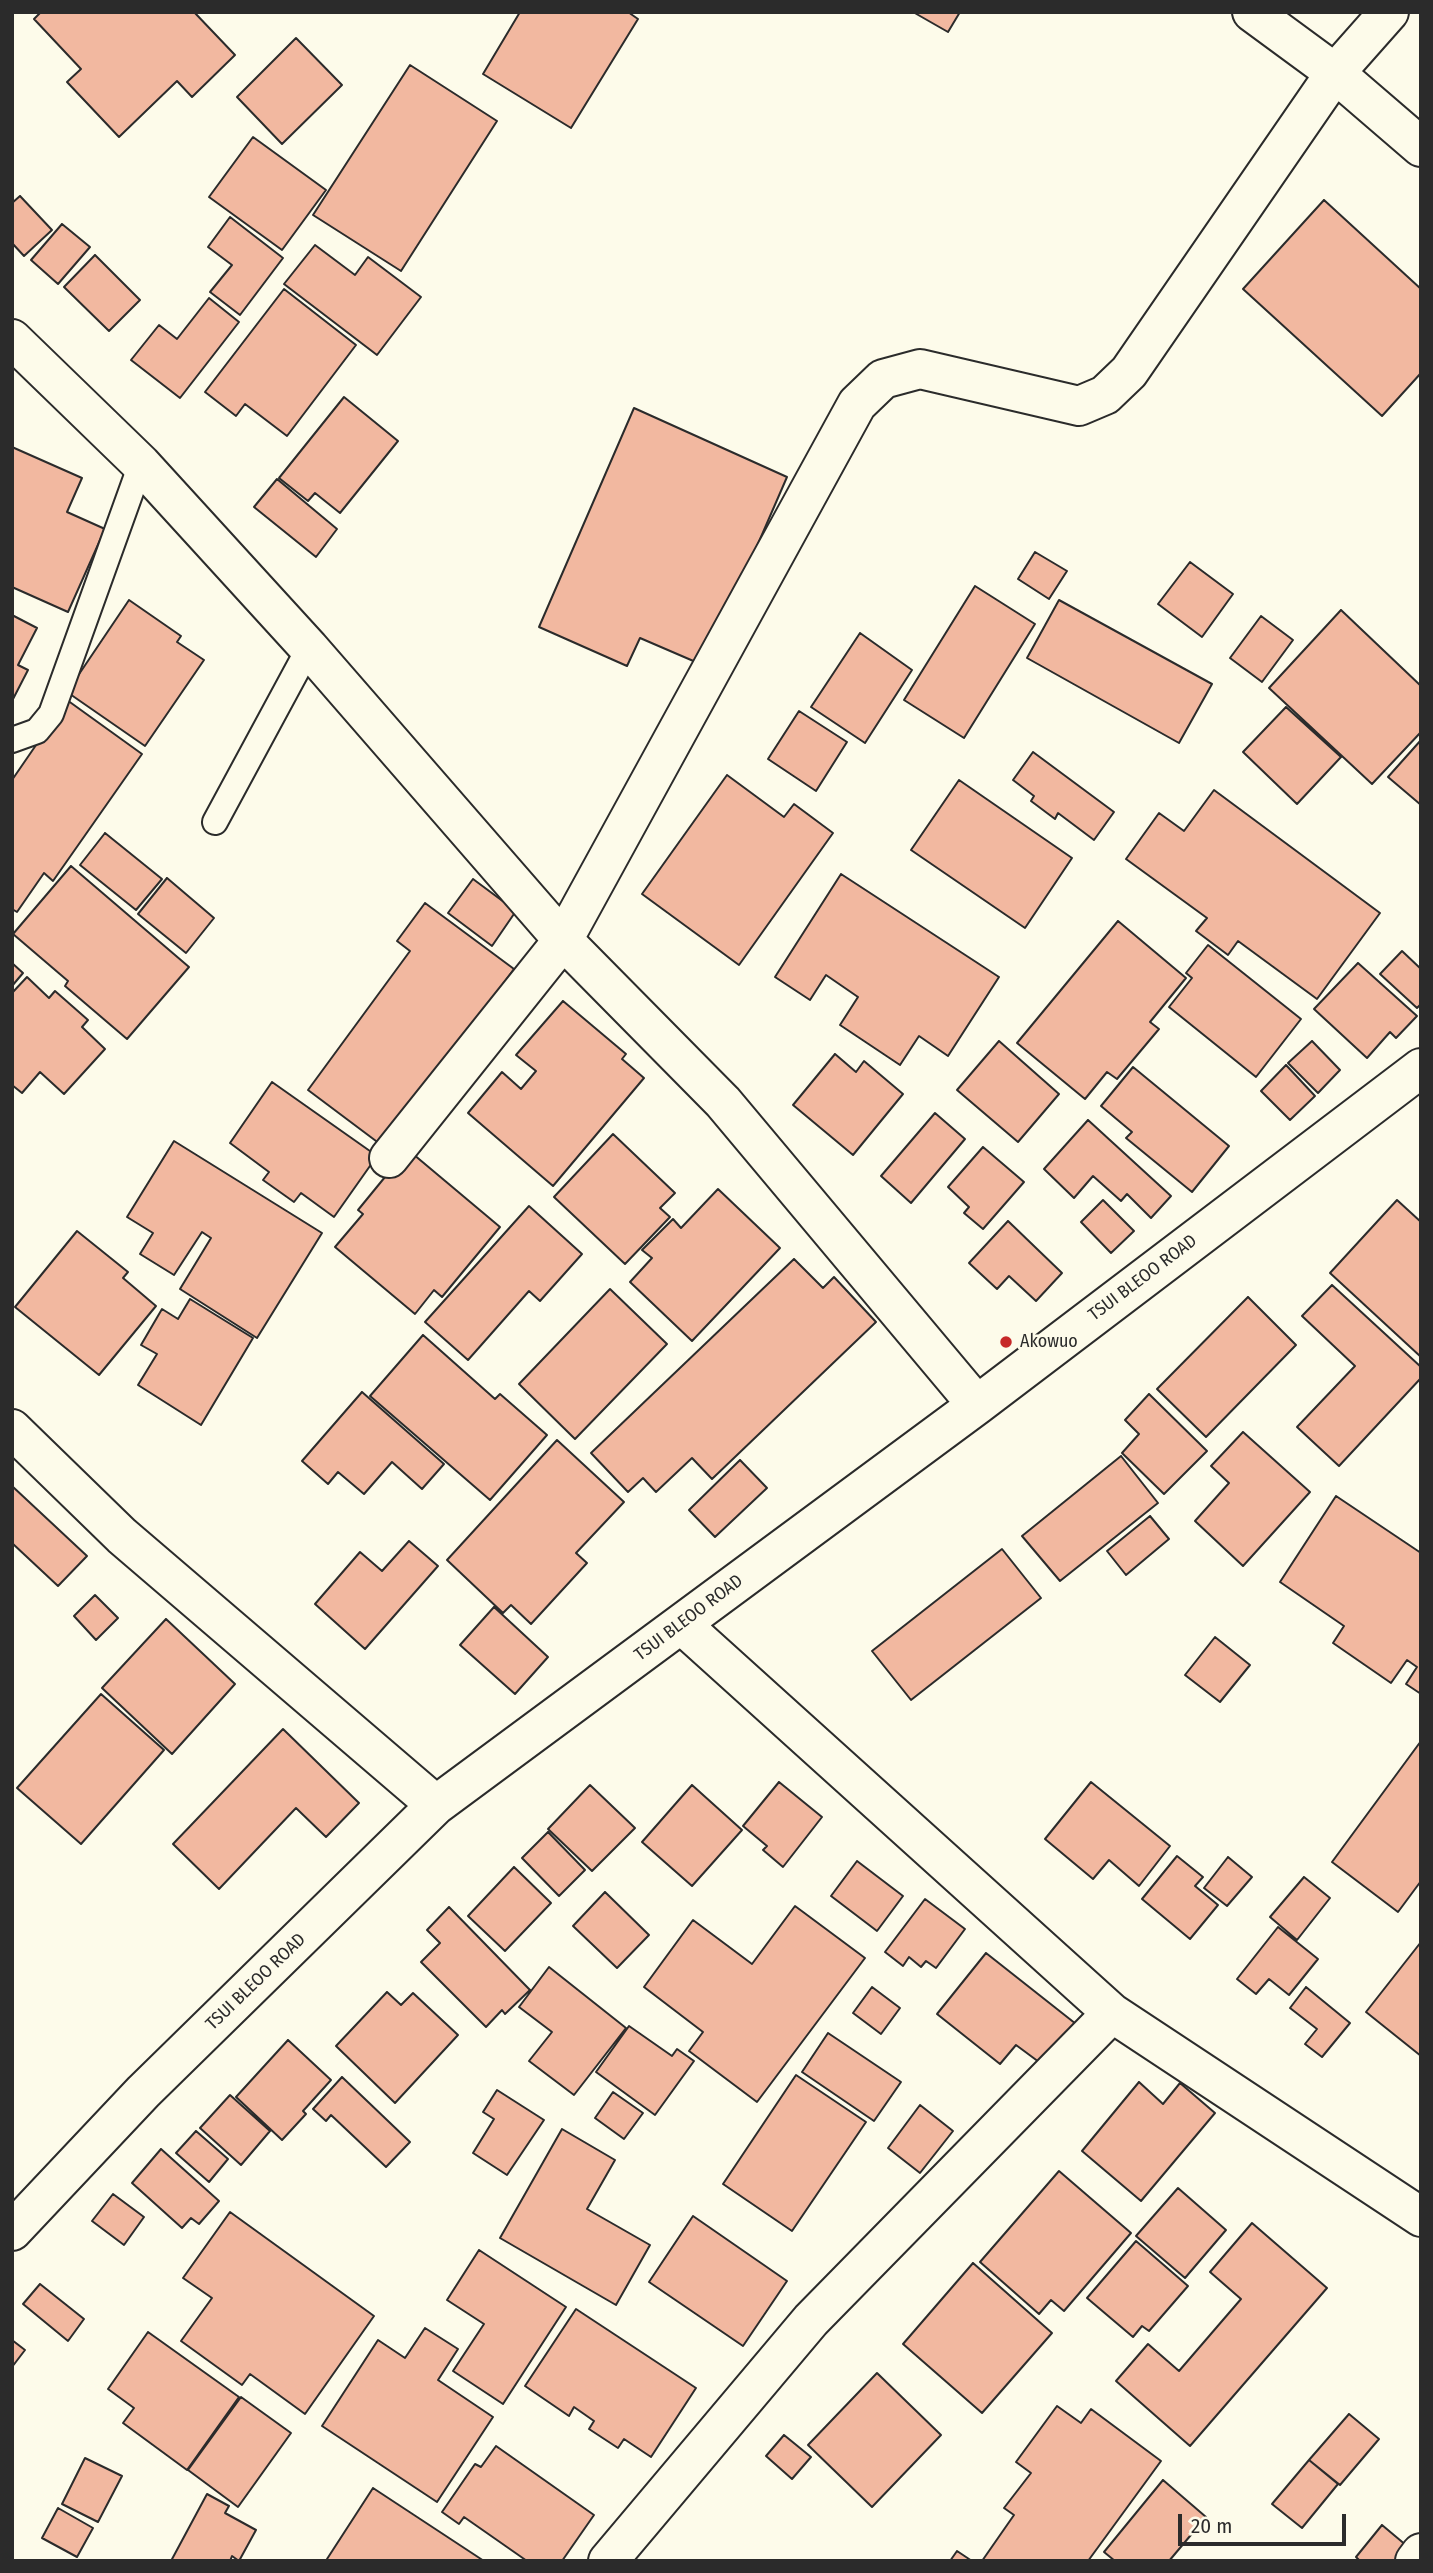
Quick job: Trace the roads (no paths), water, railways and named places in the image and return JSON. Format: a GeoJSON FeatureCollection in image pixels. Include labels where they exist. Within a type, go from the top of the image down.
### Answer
{"type":"FeatureCollection","features":[{"type":"Feature","properties":{"kind":"street"},"geometry":{"type":"LineString","coordinates":[[1252,12],[1335,73],[1421,147]]}},
{"type":"Feature","properties":{"kind":"street"},"geometry":{"type":"LineString","coordinates":[[389,1158],[563,940],[858,404],[883,379],[920,369],[1079,405],[1105,396],[1129,372],[1335,73],[1389,12]]}},
{"type":"Feature","properties":{"kind":"street"},"geometry":{"type":"LineString","coordinates":[[12,339],[141,464],[309,648],[563,940],[723,1102],[977,1405]]}},
{"type":"Feature","properties":{"kind":"street","name":"TSUI BLEOO ROAD"},"geometry":{"type":"LineString","coordinates":[[12,2231],[144,2092],[436,1805],[977,1405],[1421,1068]]}},
{"type":"Feature","properties":{"kind":"street"},"geometry":{"type":"LineString","coordinates":[[12,1429],[122,1536],[436,1805]]}},
{"type":"Feature","properties":{"kind":"street"},"geometry":{"type":"LineString","coordinates":[[681,1624],[1112,2013],[1421,2217]]}},
{"type":"Feature","properties":{"kind":"street"},"geometry":{"type":"LineString","coordinates":[[608,2561],[811,2320],[1112,2013]]}},
{"type":"Feature","properties":{"kind":"street"},"geometry":{"type":"LineString","coordinates":[[1415,2561],[1421,2553]]}},
{"type":"Feature","properties":{"kind":"lane"},"geometry":{"type":"LineString","coordinates":[[12,740],[37,732],[51,714],[141,464]]}},
{"type":"Feature","properties":{"kind":"lane"},"geometry":{"type":"LineString","coordinates":[[215,822],[309,648]]}},
{"type":"Feature","properties":{"kind":"place","name":"Akowuo"},"geometry":{"type":"Point","coordinates":[1006,1342]}}]}
